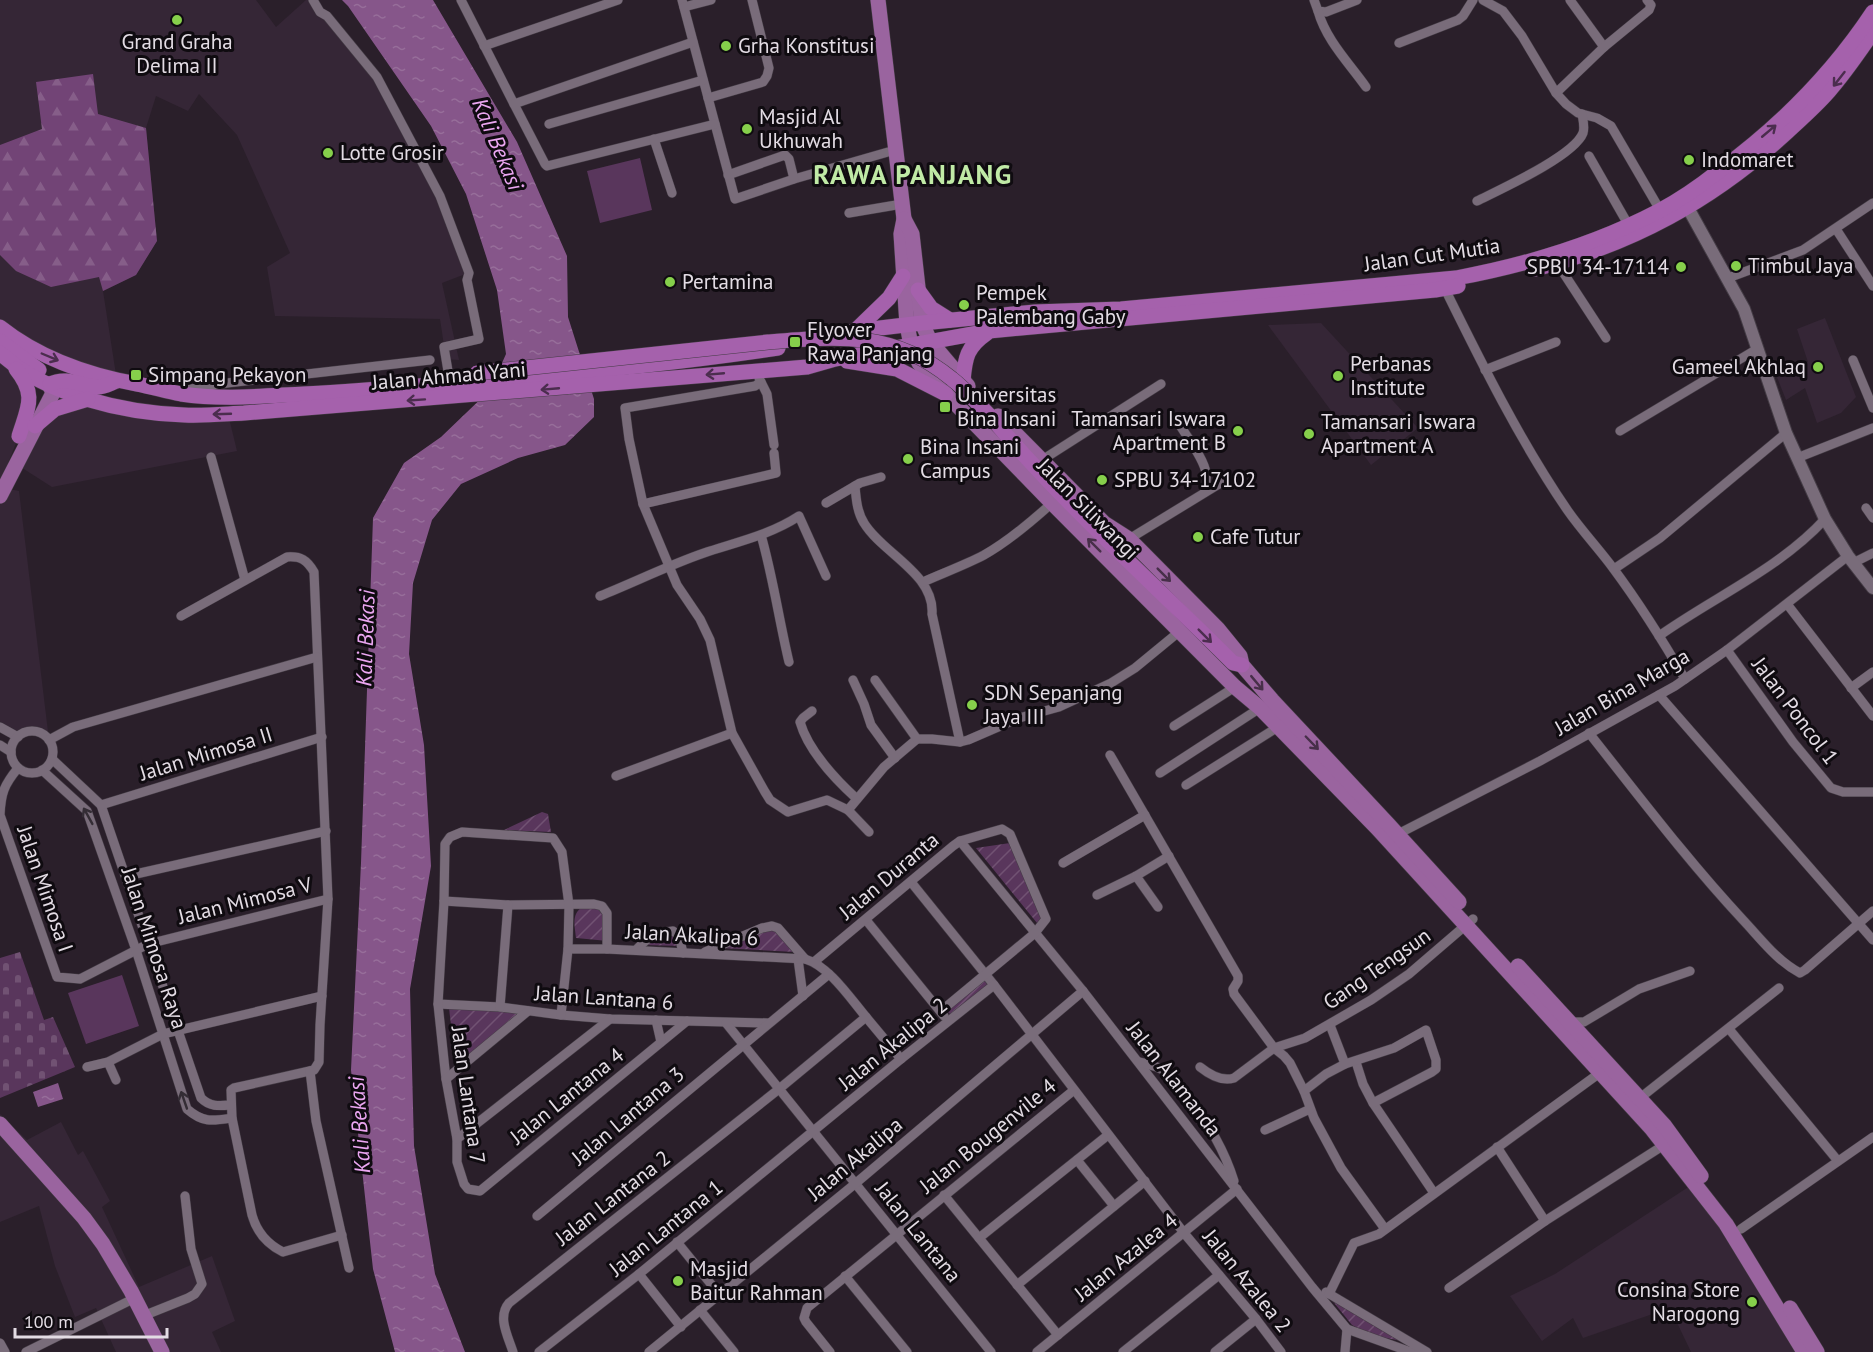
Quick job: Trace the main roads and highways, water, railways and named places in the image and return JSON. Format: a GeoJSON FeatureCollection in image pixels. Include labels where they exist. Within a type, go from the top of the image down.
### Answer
{"type":"FeatureCollection","features":[{"type":"Feature","properties":{"kind":"highway","name":"Jalan Cut Mutia"},"geometry":{"type":"LineString","coordinates":[[914,324],[1035,312],[1121,309],[1456,278],[1532,260],[1629,226],[1660,210],[1714,175],[1780,122],[1841,57],[1873,12]]}},
{"type":"Feature","properties":{"kind":"highway","name":"Jalan Cut Mutia"},"geometry":{"type":"LineString","coordinates":[[911,345],[989,331],[1445,289],[1557,263],[1630,237],[1688,208],[1739,174],[1815,106],[1852,63],[1873,32]]}},
{"type":"Feature","properties":{"kind":"highway"},"geometry":{"type":"LineString","coordinates":[[855,331],[889,298],[903,276]]}},
{"type":"Feature","properties":{"kind":"highway"},"geometry":{"type":"LineString","coordinates":[[918,290],[931,308],[950,320]]}},
{"type":"Feature","properties":{"kind":"highway","name":"Jalan Ahmad Yani"},"geometry":{"type":"LineString","coordinates":[[609,376],[806,344],[855,331],[914,324]]}},
{"type":"Feature","properties":{"kind":"highway","name":"Jalan Ahmad Yani"},"geometry":{"type":"LineString","coordinates":[[0,327],[37,351],[84,371],[117,381],[181,394],[225,397],[262,397],[609,376],[758,377],[835,359],[911,345]]}},
{"type":"Feature","properties":{"kind":"highway"},"geometry":{"type":"LineString","coordinates":[[966,384],[967,352],[975,341],[989,331]]}},
{"type":"Feature","properties":{"kind":"highway"},"geometry":{"type":"LineString","coordinates":[[159,388],[267,393],[449,377],[475,383],[779,341],[848,338],[878,342],[909,351],[954,380],[1086,520],[1233,663],[1242,665]]}},
{"type":"Feature","properties":{"kind":"highway"},"geometry":{"type":"LineString","coordinates":[[0,341],[42,372],[49,384],[58,380],[99,387],[117,381]]}},
{"type":"Feature","properties":{"kind":"highway"},"geometry":{"type":"LineString","coordinates":[[6,358],[26,382],[30,401],[19,436]]}},
{"type":"Feature","properties":{"kind":"highway","name":"Jalan Ahmad Yani"},"geometry":{"type":"LineString","coordinates":[[6,358],[49,384],[88,399],[129,410],[184,415],[244,413],[475,383]]}},
{"type":"Feature","properties":{"kind":"highway"},"geometry":{"type":"LineString","coordinates":[[835,359],[897,369],[948,396]]}},
{"type":"Feature","properties":{"kind":"highway"},"geometry":{"type":"LineString","coordinates":[[35,426],[55,410],[88,399]]}},
{"type":"Feature","properties":{"kind":"main road"},"geometry":{"type":"LineString","coordinates":[[878,0],[903,212],[901,234],[903,276],[914,324]]}},
{"type":"Feature","properties":{"kind":"main road"},"geometry":{"type":"LineString","coordinates":[[903,212],[912,234],[918,290],[914,324]]}},
{"type":"Feature","properties":{"kind":"main road","name":"Jalan Siliwangi"},"geometry":{"type":"LineString","coordinates":[[914,324],[966,384],[1104,523],[1129,539],[1218,629],[1240,656],[1242,665],[1266,704]]}},
{"type":"Feature","properties":{"kind":"main road","name":"Jalan Siliwangi"},"geometry":{"type":"LineString","coordinates":[[914,324],[911,345],[919,363],[948,396],[1235,687],[1266,704]]}},
{"type":"Feature","properties":{"kind":"main road"},"geometry":{"type":"LineString","coordinates":[[0,496],[53,393],[49,384]]}},
{"type":"Feature","properties":{"kind":"main road"},"geometry":{"type":"LineString","coordinates":[[0,483],[19,436],[49,384]]}},
{"type":"Feature","properties":{"kind":"main road"},"geometry":{"type":"LineString","coordinates":[[948,396],[955,388],[966,384]]}},
{"type":"Feature","properties":{"kind":"main road"},"geometry":{"type":"LineString","coordinates":[[1266,704],[1278,727],[1394,838]]}},
{"type":"Feature","properties":{"kind":"main road"},"geometry":{"type":"LineString","coordinates":[[1266,704],[1394,838],[1664,1145],[1726,1224],[1804,1352]]}},
{"type":"Feature","properties":{"kind":"main road"},"geometry":{"type":"LineString","coordinates":[[1469,922],[1570,1022],[1664,1125],[1741,1229],[1816,1352]]}},
{"type":"Feature","properties":{"kind":"main road"},"geometry":{"type":"LineString","coordinates":[[0,1124],[84,1218],[118,1267],[162,1352]]}},
{"type":"Feature","properties":{"kind":"water","name":"Kali Bekasi"},"geometry":{"type":"Polygon","coordinates":[[[342,0],[433,0],[517,142],[567,256],[568,317],[594,399],[594,417],[565,445],[518,458],[461,484],[432,520],[413,583],[409,654],[424,745],[431,866],[410,989],[414,1146],[435,1274],[465,1352],[395,1352],[373,1269],[351,1070],[373,518],[404,463],[441,437],[490,390],[506,354],[497,290],[466,194],[431,126],[342,0]]]}},
{"type":"Feature","properties":{"kind":"water"},"geometry":{"type":"Polygon","coordinates":[[[58,1083],[63,1099],[38,1107],[33,1092],[58,1083]]]}},
{"type":"Feature","properties":{"kind":"place","name":"Grand Graha Delima II"},"geometry":{"type":"Point","coordinates":[177,20]}},
{"type":"Feature","properties":{"kind":"place","name":"Grha Konstitusi"},"geometry":{"type":"Point","coordinates":[726,46]}},
{"type":"Feature","properties":{"kind":"place","name":"Masjid Al Ukhuwah"},"geometry":{"type":"Point","coordinates":[747,129]}},
{"type":"Feature","properties":{"kind":"place","name":"Lotte Grosir"},"geometry":{"type":"Point","coordinates":[328,153]}},
{"type":"Feature","properties":{"kind":"place","name":"Indomaret"},"geometry":{"type":"Point","coordinates":[1689,160]}},
{"type":"Feature","properties":{"kind":"place","name":"Timbul Jaya"},"geometry":{"type":"Point","coordinates":[1736,266]}},
{"type":"Feature","properties":{"kind":"place","name":"SPBU 34-17114"},"geometry":{"type":"Point","coordinates":[1681,267]}},
{"type":"Feature","properties":{"kind":"place","name":"Pertamina"},"geometry":{"type":"Point","coordinates":[670,282]}},
{"type":"Feature","properties":{"kind":"place","name":"Pempek Palembang Gaby"},"geometry":{"type":"Point","coordinates":[964,305]}},
{"type":"Feature","properties":{"kind":"place","name":"Flyover Rawa Panjang"},"geometry":{"type":"Point","coordinates":[795,342]}},
{"type":"Feature","properties":{"kind":"place","name":"Gameel Akhlaq"},"geometry":{"type":"Point","coordinates":[1818,367]}},
{"type":"Feature","properties":{"kind":"place","name":"Simpang Pekayon"},"geometry":{"type":"Point","coordinates":[136,375]}},
{"type":"Feature","properties":{"kind":"place","name":"Perbanas Institute"},"geometry":{"type":"Point","coordinates":[1338,376]}},
{"type":"Feature","properties":{"kind":"place","name":"Universitas Bina Insani"},"geometry":{"type":"Point","coordinates":[945,407]}},
{"type":"Feature","properties":{"kind":"place","name":"Tamansari Iswara Apartment B"},"geometry":{"type":"Point","coordinates":[1238,431]}},
{"type":"Feature","properties":{"kind":"place","name":"Tamansari Iswara Apartment A"},"geometry":{"type":"Point","coordinates":[1309,434]}},
{"type":"Feature","properties":{"kind":"place","name":"Bina Insani Campus"},"geometry":{"type":"Point","coordinates":[908,459]}},
{"type":"Feature","properties":{"kind":"place","name":"SPBU 34-17102"},"geometry":{"type":"Point","coordinates":[1102,480]}},
{"type":"Feature","properties":{"kind":"place","name":"Cafe Tutur"},"geometry":{"type":"Point","coordinates":[1198,537]}},
{"type":"Feature","properties":{"kind":"place","name":"SDN Sepanjang Jaya III"},"geometry":{"type":"Point","coordinates":[972,705]}},
{"type":"Feature","properties":{"kind":"place","name":"Masjid Baitur Rahman"},"geometry":{"type":"Point","coordinates":[678,1281]}},
{"type":"Feature","properties":{"kind":"place","name":"Consina Store Narogong"},"geometry":{"type":"Point","coordinates":[1752,1302]}},
{"type":"Feature","properties":{"kind":"district","name":"RAWA PANJANG"},"geometry":{"type":"Point","coordinates":[913,175]}}]}
